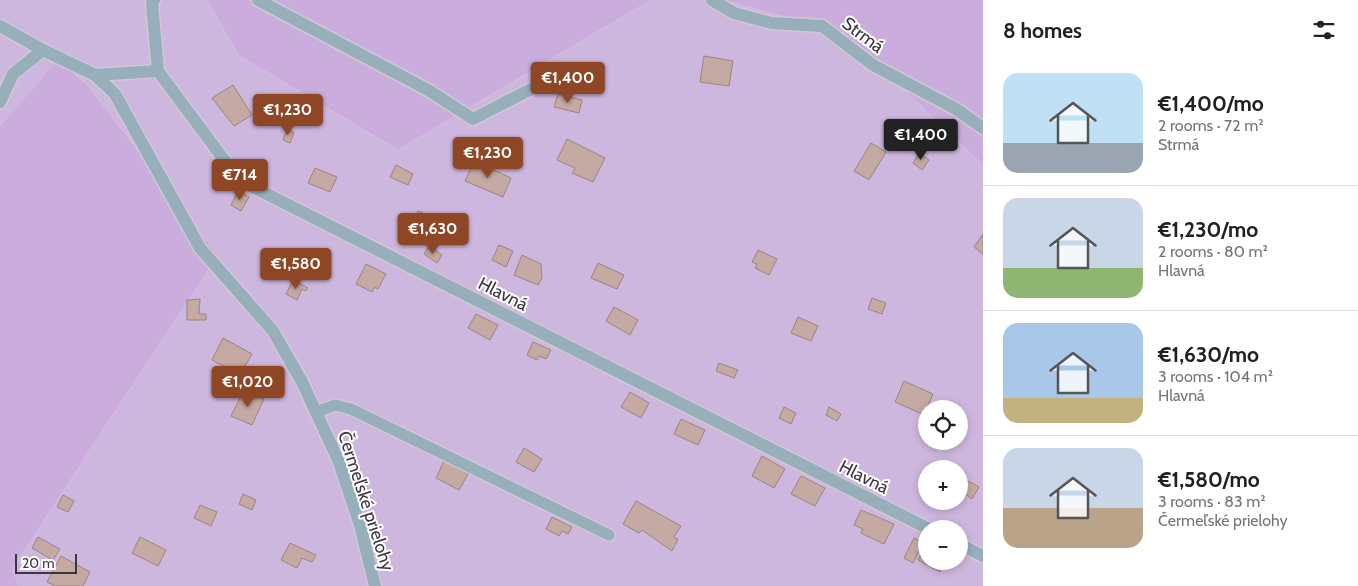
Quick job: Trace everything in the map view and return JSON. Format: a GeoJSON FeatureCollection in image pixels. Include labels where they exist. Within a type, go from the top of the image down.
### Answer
{"type":"FeatureCollection","features":[{"type":"Feature","properties":{"kind":"street"},"geometry":{"type":"LineString","coordinates":[[95,75],[158,71],[152,4],[154,0]]}},
{"type":"Feature","properties":{"kind":"street"},"geometry":{"type":"LineString","coordinates":[[258,0],[428,90],[473,119],[531,88]]}},
{"type":"Feature","properties":{"kind":"street","name":"Strmá"},"geometry":{"type":"LineString","coordinates":[[712,0],[734,13],[771,23],[822,26],[873,65],[956,109],[983,128]]}},
{"type":"Feature","properties":{"kind":"street","name":"Čermeľské prielohy"},"geometry":{"type":"LineString","coordinates":[[0,26],[42,50],[95,75],[114,94],[200,248],[273,331],[316,412],[339,462],[360,525],[375,586]]}},
{"type":"Feature","properties":{"kind":"street"},"geometry":{"type":"LineString","coordinates":[[0,102],[13,74],[42,50]]}},
{"type":"Feature","properties":{"kind":"street","name":"Hlavná"},"geometry":{"type":"LineString","coordinates":[[158,71],[239,180],[918,523]]}},
{"type":"Feature","properties":{"kind":"street"},"geometry":{"type":"LineString","coordinates":[[968,548],[983,556]]}},
{"type":"Feature","properties":{"kind":"lane"},"geometry":{"type":"LineString","coordinates":[[316,412],[335,405],[351,409],[609,535]]}},
{"type":"Feature","properties":{"kind":"shaded area"},"geometry":{"type":"Polygon","coordinates":[[[0,0],[207,0],[238,55],[398,150],[651,0],[723,0],[843,32],[983,165],[983,586],[19,586],[12,569],[218,255],[89,87],[60,59],[0,126],[0,0]]]}},
{"type":"Feature","properties":{"kind":"shaded area"},"geometry":{"type":"Polygon","coordinates":[[[207,0],[651,0],[398,150],[238,55],[207,0]]]}},
{"type":"Feature","properties":{"kind":"shaded area"},"geometry":{"type":"Polygon","coordinates":[[[723,0],[983,0],[983,165],[843,32],[723,0]]]}},
{"type":"Feature","properties":{"kind":"shaded area"},"geometry":{"type":"Polygon","coordinates":[[[59,59],[89,87],[218,255],[12,569],[19,586],[0,586],[0,126],[59,59]]]}},
{"type":"Feature","properties":{"kind":"building"},"geometry":{"type":"Polygon","coordinates":[[[704,56],[733,61],[729,86],[700,82],[704,56]]]}},
{"type":"Feature","properties":{"kind":"building"},"geometry":{"type":"Polygon","coordinates":[[[233,85],[252,115],[234,126],[212,98],[233,85]]]}},
{"type":"Feature","properties":{"kind":"building"},"geometry":{"type":"Polygon","coordinates":[[[558,94],[582,100],[579,113],[554,107],[558,94]]]}},
{"type":"Feature","properties":{"kind":"building"},"geometry":{"type":"Polygon","coordinates":[[[287,130],[294,133],[290,143],[283,140],[287,130]]]}},
{"type":"Feature","properties":{"kind":"building"},"geometry":{"type":"Polygon","coordinates":[[[567,139],[605,158],[593,182],[572,173],[575,168],[557,160],[567,139]]]}},
{"type":"Feature","properties":{"kind":"building"},"geometry":{"type":"Polygon","coordinates":[[[871,143],[886,152],[869,180],[854,171],[871,143]]]}},
{"type":"Feature","properties":{"kind":"building"},"geometry":{"type":"Polygon","coordinates":[[[919,153],[929,160],[922,170],[913,163],[919,153]]]}},
{"type":"Feature","properties":{"kind":"building"},"geometry":{"type":"Polygon","coordinates":[[[474,161],[511,178],[503,197],[465,181],[474,161]]]}},
{"type":"Feature","properties":{"kind":"building"},"geometry":{"type":"Polygon","coordinates":[[[396,165],[413,174],[408,185],[390,177],[396,165]]]}},
{"type":"Feature","properties":{"kind":"building"},"geometry":{"type":"Polygon","coordinates":[[[315,168],[337,177],[330,192],[308,183],[315,168]]]}},
{"type":"Feature","properties":{"kind":"building"},"geometry":{"type":"Polygon","coordinates":[[[238,191],[249,197],[241,211],[231,205],[238,191]]]}},
{"type":"Feature","properties":{"kind":"building"},"geometry":{"type":"Polygon","coordinates":[[[418,211],[440,220],[430,241],[408,231],[418,211]]]}},
{"type":"Feature","properties":{"kind":"building"},"geometry":{"type":"Polygon","coordinates":[[[983,234],[983,254],[974,247],[983,234]]]}},
{"type":"Feature","properties":{"kind":"building"},"geometry":{"type":"Polygon","coordinates":[[[499,245],[513,251],[506,267],[492,260],[499,245]]]}},
{"type":"Feature","properties":{"kind":"building"},"geometry":{"type":"Polygon","coordinates":[[[429,246],[442,255],[437,263],[424,254],[429,246]]]}},
{"type":"Feature","properties":{"kind":"building"},"geometry":{"type":"Polygon","coordinates":[[[758,250],[777,259],[769,275],[755,268],[757,264],[752,262],[758,250]]]}},
{"type":"Feature","properties":{"kind":"building"},"geometry":{"type":"Polygon","coordinates":[[[522,255],[541,264],[542,278],[538,285],[514,275],[522,255]]]}},
{"type":"Feature","properties":{"kind":"building"},"geometry":{"type":"Polygon","coordinates":[[[598,263],[624,275],[617,289],[591,278],[598,263]]]}},
{"type":"Feature","properties":{"kind":"building"},"geometry":{"type":"Polygon","coordinates":[[[366,264],[386,274],[378,289],[375,287],[372,292],[356,284],[366,264]]]}},
{"type":"Feature","properties":{"kind":"building"},"geometry":{"type":"Polygon","coordinates":[[[293,280],[308,288],[305,291],[302,289],[297,300],[286,294],[293,280]]]}},
{"type":"Feature","properties":{"kind":"building"},"geometry":{"type":"Polygon","coordinates":[[[872,298],[886,303],[882,314],[868,309],[872,298]]]}},
{"type":"Feature","properties":{"kind":"building"},"geometry":{"type":"Polygon","coordinates":[[[200,299],[199,314],[206,314],[206,320],[187,320],[187,300],[200,299]]]}},
{"type":"Feature","properties":{"kind":"building"},"geometry":{"type":"Polygon","coordinates":[[[614,307],[638,320],[630,335],[606,321],[614,307]]]}},
{"type":"Feature","properties":{"kind":"building"},"geometry":{"type":"Polygon","coordinates":[[[476,314],[498,325],[490,340],[468,328],[476,314]]]}},
{"type":"Feature","properties":{"kind":"building"},"geometry":{"type":"Polygon","coordinates":[[[798,317],[818,326],[811,341],[791,333],[798,317]]]}},
{"type":"Feature","properties":{"kind":"building"},"geometry":{"type":"Polygon","coordinates":[[[223,338],[252,354],[240,375],[212,360],[223,338]]]}},
{"type":"Feature","properties":{"kind":"building"},"geometry":{"type":"Polygon","coordinates":[[[533,342],[551,350],[546,359],[539,356],[537,360],[527,355],[533,342]]]}},
{"type":"Feature","properties":{"kind":"building"},"geometry":{"type":"Polygon","coordinates":[[[719,363],[738,370],[734,378],[716,371],[719,363]]]}},
{"type":"Feature","properties":{"kind":"building"},"geometry":{"type":"Polygon","coordinates":[[[904,381],[933,394],[930,400],[918,400],[918,412],[895,402],[904,381]]]}},
{"type":"Feature","properties":{"kind":"building"},"geometry":{"type":"Polygon","coordinates":[[[244,390],[264,399],[252,425],[231,416],[244,390]]]}},
{"type":"Feature","properties":{"kind":"building"},"geometry":{"type":"Polygon","coordinates":[[[630,392],[649,403],[641,418],[621,407],[630,392]]]}},
{"type":"Feature","properties":{"kind":"building"},"geometry":{"type":"Polygon","coordinates":[[[784,407],[796,413],[791,424],[779,418],[784,407]]]}},
{"type":"Feature","properties":{"kind":"building"},"geometry":{"type":"Polygon","coordinates":[[[829,407],[841,414],[837,421],[826,415],[829,407]]]}},
{"type":"Feature","properties":{"kind":"building"},"geometry":{"type":"Polygon","coordinates":[[[681,419],[705,430],[698,445],[674,434],[681,419]]]}},
{"type":"Feature","properties":{"kind":"building"},"geometry":{"type":"Polygon","coordinates":[[[524,448],[542,459],[534,472],[516,462],[524,448]]]}},
{"type":"Feature","properties":{"kind":"building"},"geometry":{"type":"Polygon","coordinates":[[[762,456],[785,469],[774,488],[752,476],[762,456]]]}},
{"type":"Feature","properties":{"kind":"building"},"geometry":{"type":"Polygon","coordinates":[[[444,461],[468,474],[459,490],[436,478],[444,461]]]}},
{"type":"Feature","properties":{"kind":"building"},"geometry":{"type":"Polygon","coordinates":[[[801,476],[825,488],[815,506],[791,494],[801,476]]]}},
{"type":"Feature","properties":{"kind":"building"},"geometry":{"type":"Polygon","coordinates":[[[968,481],[979,487],[972,499],[968,496],[968,481]]]}},
{"type":"Feature","properties":{"kind":"building"},"geometry":{"type":"Polygon","coordinates":[[[243,494],[256,500],[252,510],[239,504],[243,494]]]}},
{"type":"Feature","properties":{"kind":"building"},"geometry":{"type":"Polygon","coordinates":[[[63,495],[74,501],[68,512],[57,507],[63,495]]]}},
{"type":"Feature","properties":{"kind":"building"},"geometry":{"type":"Polygon","coordinates":[[[636,501],[681,526],[674,537],[678,539],[672,551],[642,530],[639,533],[623,524],[636,501]]]}},
{"type":"Feature","properties":{"kind":"building"},"geometry":{"type":"Polygon","coordinates":[[[200,505],[217,512],[211,526],[194,518],[200,505]]]}},
{"type":"Feature","properties":{"kind":"building"},"geometry":{"type":"Polygon","coordinates":[[[861,510],[894,524],[884,544],[861,533],[863,529],[854,525],[861,510]]]}},
{"type":"Feature","properties":{"kind":"building"},"geometry":{"type":"Polygon","coordinates":[[[552,517],[572,527],[568,534],[562,531],[559,536],[546,529],[552,517]]]}},
{"type":"Feature","properties":{"kind":"building"},"geometry":{"type":"Polygon","coordinates":[[[38,537],[60,549],[53,560],[32,548],[38,537]]]}},
{"type":"Feature","properties":{"kind":"building"},"geometry":{"type":"Polygon","coordinates":[[[140,537],[166,550],[158,566],[132,553],[140,537]]]}},
{"type":"Feature","properties":{"kind":"building"},"geometry":{"type":"Polygon","coordinates":[[[914,538],[918,540],[918,553],[913,563],[904,558],[914,538]]]}},
{"type":"Feature","properties":{"kind":"building"},"geometry":{"type":"Polygon","coordinates":[[[290,543],[316,555],[312,562],[302,558],[297,568],[281,560],[290,543]]]}},
{"type":"Feature","properties":{"kind":"building"},"geometry":{"type":"Polygon","coordinates":[[[61,556],[90,572],[83,586],[55,586],[47,582],[61,556]]]}}]}
